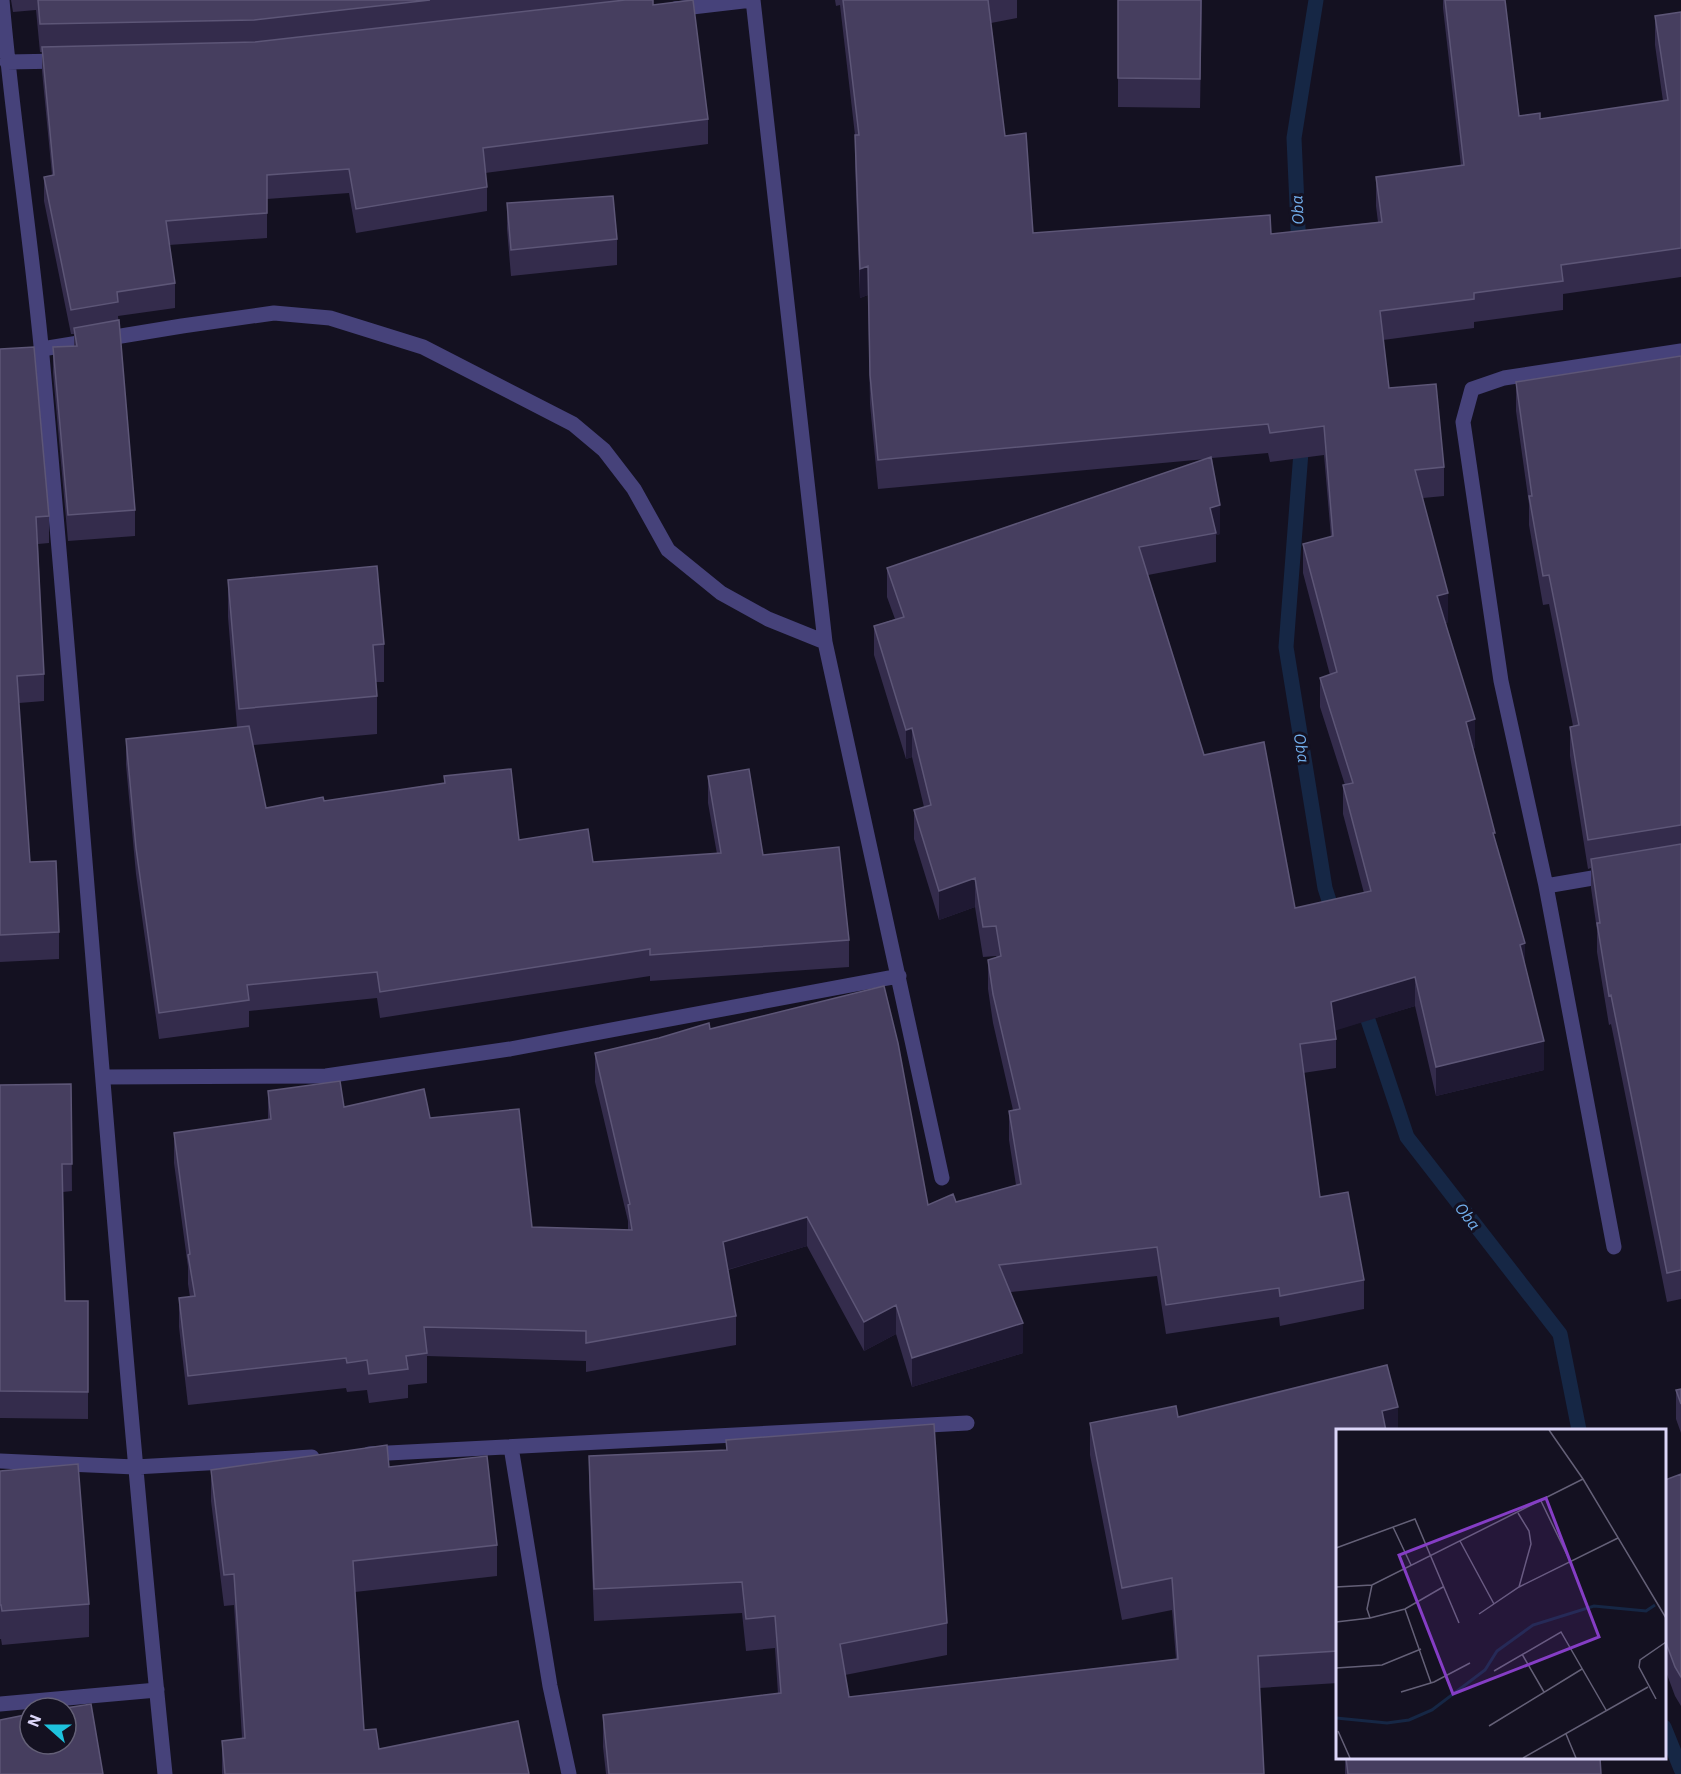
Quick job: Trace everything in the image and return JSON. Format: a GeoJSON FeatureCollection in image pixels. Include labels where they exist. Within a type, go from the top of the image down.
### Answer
{"type":"FeatureCollection","features":[{"type":"Feature","properties":{"kind":"street"},"geometry":{"type":"LineString","coordinates":[[2,0],[7,62],[42,349],[135,1467],[165,1774]]}},
{"type":"Feature","properties":{"kind":"street"},"geometry":{"type":"LineString","coordinates":[[657,11],[753,0],[825,642],[942,1178]]}},
{"type":"Feature","properties":{"kind":"street"},"geometry":{"type":"LineString","coordinates":[[7,62],[78,60]]}},
{"type":"Feature","properties":{"kind":"street"},"geometry":{"type":"LineString","coordinates":[[42,349],[274,313],[330,318],[423,347],[573,424],[604,450],[633,489],[668,550],[721,593],[768,619],[825,642]]}},
{"type":"Feature","properties":{"kind":"street"},"geometry":{"type":"LineString","coordinates":[[1614,1247],[1546,886],[1501,681],[1463,422],[1472,389],[1504,378],[1681,351]]}},
{"type":"Feature","properties":{"kind":"street"},"geometry":{"type":"LineString","coordinates":[[1546,886],[1625,873]]}},
{"type":"Feature","properties":{"kind":"street"},"geometry":{"type":"LineString","coordinates":[[104,1077],[326,1076],[510,1049],[899,976]]}},
{"type":"Feature","properties":{"kind":"street"},"geometry":{"type":"LineString","coordinates":[[359,1455],[967,1423]]}},
{"type":"Feature","properties":{"kind":"street"},"geometry":{"type":"LineString","coordinates":[[512,1447],[550,1686],[569,1774]]}},
{"type":"Feature","properties":{"kind":"street"},"geometry":{"type":"LineString","coordinates":[[0,1461],[135,1467],[323,1457]]}},
{"type":"Feature","properties":{"kind":"street"},"geometry":{"type":"LineString","coordinates":[[0,1704],[157,1690]]}},
{"type":"Feature","properties":{"kind":"building"},"geometry":{"type":"Polygon","coordinates":[[[38,0],[430,0],[254,20],[40,24],[38,0]]]}},
{"type":"Feature","properties":{"kind":"building"},"geometry":{"type":"Polygon","coordinates":[[[625,0],[653,0],[653,5],[693,0],[708,119],[483,148],[487,187],[356,209],[349,169],[267,175],[267,213],[166,221],[175,283],[117,292],[118,302],[71,310],[44,177],[54,175],[42,47],[255,42],[625,0]]]}},
{"type":"Feature","properties":{"kind":"building"},"geometry":{"type":"Polygon","coordinates":[[[843,0],[988,0],[1005,136],[1026,133],[1033,233],[1270,215],[1271,234],[1382,222],[1376,177],[1464,165],[1445,0],[1505,0],[1519,116],[1540,113],[1540,119],[1668,100],[1655,16],[1681,12],[1681,248],[1561,265],[1563,281],[1474,293],[1474,299],[1380,311],[1389,388],[1436,384],[1444,467],[1415,470],[1448,593],[1437,596],[1475,719],[1466,722],[1495,833],[1493,833],[1525,943],[1520,945],[1544,1041],[1436,1067],[1415,977],[1331,1002],[1336,1039],[1300,1044],[1320,1197],[1348,1192],[1364,1280],[1280,1296],[1279,1288],[1166,1305],[1157,1247],[999,1265],[1023,1323],[912,1358],[896,1305],[864,1322],[807,1217],[723,1242],[736,1316],[586,1343],[586,1331],[424,1327],[427,1353],[406,1356],[408,1369],[369,1374],[367,1360],[347,1363],[346,1358],[188,1376],[179,1298],[195,1296],[174,1133],[271,1119],[268,1091],[340,1081],[344,1107],[424,1089],[430,1118],[519,1109],[532,1227],[632,1230],[628,1205],[630,1204],[595,1053],[709,1023],[710,1029],[884,986],[898,1043],[928,1205],[953,1194],[956,1202],[1021,1184],[1009,1111],[1020,1109],[993,994],[988,960],[1001,956],[996,926],[983,927],[975,878],[939,891],[914,810],[931,805],[912,728],[906,730],[874,626],[904,617],[887,568],[1211,457],[1220,505],[1210,508],[1216,533],[1139,547],[1204,755],[1264,742],[1295,908],[1371,891],[1343,785],[1353,783],[1320,678],[1337,672],[1303,544],[1333,536],[1324,426],[1270,433],[1268,424],[878,460],[870,375],[868,266],[860,269],[855,135],[859,135],[843,0]]]}},
{"type":"Feature","properties":{"kind":"building"},"geometry":{"type":"Polygon","coordinates":[[[1118,0],[1201,0],[1200,79],[1118,78],[1118,0]]]}},
{"type":"Feature","properties":{"kind":"building"},"geometry":{"type":"Polygon","coordinates":[[[613,196],[617,239],[511,250],[507,203],[613,196]]]}},
{"type":"Feature","properties":{"kind":"building"},"geometry":{"type":"Polygon","coordinates":[[[119,320],[135,510],[68,515],[53,347],[77,346],[74,328],[119,320]]]}},
{"type":"Feature","properties":{"kind":"building"},"geometry":{"type":"Polygon","coordinates":[[[34,347],[49,516],[36,517],[44,674],[17,676],[30,862],[56,861],[59,932],[0,935],[0,349],[34,347]]]}},
{"type":"Feature","properties":{"kind":"building"},"geometry":{"type":"Polygon","coordinates":[[[1681,356],[1681,825],[1588,840],[1570,727],[1579,725],[1549,575],[1543,576],[1529,496],[1532,496],[1516,382],[1681,356]]]}},
{"type":"Feature","properties":{"kind":"building"},"geometry":{"type":"Polygon","coordinates":[[[377,566],[384,644],[373,645],[377,696],[239,709],[228,580],[377,566]]]}},
{"type":"Feature","properties":{"kind":"building"},"geometry":{"type":"Polygon","coordinates":[[[249,726],[266,808],[323,797],[324,801],[445,783],[444,776],[511,769],[519,840],[588,829],[593,862],[721,853],[708,776],[749,769],[763,855],[839,847],[849,940],[650,955],[650,949],[380,992],[377,972],[247,985],[249,1000],[159,1013],[136,848],[126,739],[249,726]]]}},
{"type":"Feature","properties":{"kind":"building"},"geometry":{"type":"Polygon","coordinates":[[[1681,844],[1681,1270],[1667,1273],[1611,995],[1609,996],[1597,923],[1600,923],[1591,859],[1681,844]]]}},
{"type":"Feature","properties":{"kind":"building"},"geometry":{"type":"Polygon","coordinates":[[[71,1084],[72,1164],[62,1164],[65,1301],[88,1301],[88,1392],[0,1391],[0,1085],[71,1084]]]}},
{"type":"Feature","properties":{"kind":"building"},"geometry":{"type":"Polygon","coordinates":[[[1387,1365],[1398,1407],[1382,1411],[1386,1429],[1336,1429],[1336,1651],[1258,1656],[1264,1774],[609,1774],[603,1715],[781,1693],[775,1616],[746,1619],[742,1582],[594,1589],[589,1456],[727,1450],[726,1440],[934,1424],[947,1623],[840,1644],[849,1697],[1178,1659],[1172,1578],[1122,1588],[1090,1423],[1176,1406],[1178,1417],[1387,1365]]]}},
{"type":"Feature","properties":{"kind":"building"},"geometry":{"type":"Polygon","coordinates":[[[1681,1389],[1681,1404],[1676,1390],[1681,1389]]]}},
{"type":"Feature","properties":{"kind":"building"},"geometry":{"type":"Polygon","coordinates":[[[387,1445],[389,1467],[487,1456],[497,1545],[353,1561],[364,1730],[376,1729],[379,1749],[518,1721],[529,1774],[225,1774],[222,1741],[245,1738],[234,1574],[224,1575],[211,1470],[387,1445]]]}},
{"type":"Feature","properties":{"kind":"building"},"geometry":{"type":"Polygon","coordinates":[[[78,1464],[89,1604],[2,1611],[0,1605],[0,1471],[78,1464]]]}},
{"type":"Feature","properties":{"kind":"building"},"geometry":{"type":"Polygon","coordinates":[[[1681,1474],[1681,1677],[1666,1643],[1666,1480],[1681,1474]]]}},
{"type":"Feature","properties":{"kind":"building"},"geometry":{"type":"Polygon","coordinates":[[[91,1704],[103,1774],[0,1774],[0,1720],[18,1716],[18,1756],[78,1756],[78,1706],[91,1704]]]}},
{"type":"Feature","properties":{"kind":"building"},"geometry":{"type":"Polygon","coordinates":[[[1346,1759],[1600,1759],[1601,1774],[1348,1774],[1346,1759]]]}},
{"type":"Feature","properties":{"kind":"waterway","name":"Oba"},"geometry":{"type":"LineString","coordinates":[[1299,250],[1294,138],[1316,0]]}},
{"type":"Feature","properties":{"kind":"waterway","name":"Oba"},"geometry":{"type":"LineString","coordinates":[[1302,439],[1286,647],[1325,888],[1335,919]]}},
{"type":"Feature","properties":{"kind":"waterway","name":"Oba"},"geometry":{"type":"LineString","coordinates":[[1362,1002],[1407,1137],[1560,1334],[1579,1429]]}},
{"type":"Feature","properties":{"kind":"waterway","name":"Oba"},"geometry":{"type":"LineString","coordinates":[[1666,1732],[1681,1769]]}}]}
